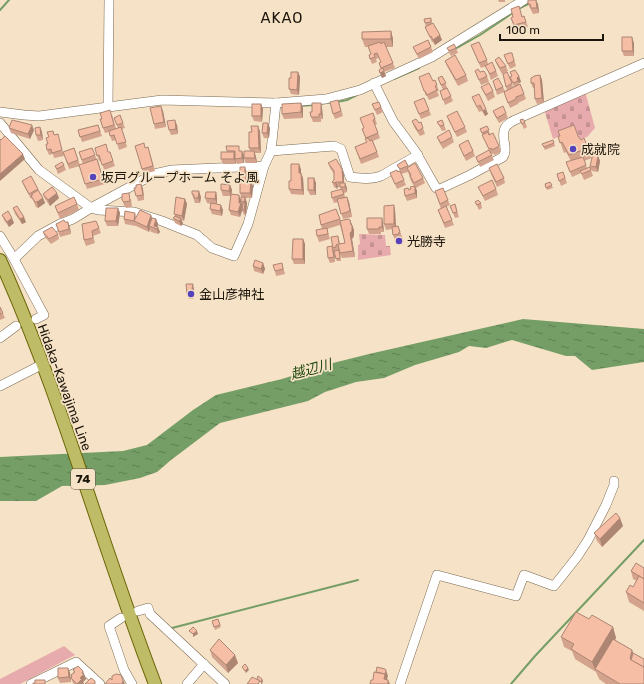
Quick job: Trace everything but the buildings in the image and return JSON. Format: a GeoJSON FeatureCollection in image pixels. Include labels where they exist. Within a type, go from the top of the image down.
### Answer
{"type":"FeatureCollection","features":[{"type":"Feature","properties":{"kind":"main road","name":"Hidaka-Kawajima Line"},"geometry":{"type":"LineString","coordinates":[[0,260],[18,299],[44,369],[119,585],[156,684]]}},
{"type":"Feature","properties":{"kind":"street"},"geometry":{"type":"LineString","coordinates":[[108,107],[109,0]]}},
{"type":"Feature","properties":{"kind":"street"},"geometry":{"type":"LineString","coordinates":[[0,112],[39,116],[162,100],[276,103],[326,99],[375,85],[432,57],[524,0]]}},
{"type":"Feature","properties":{"kind":"street"},"geometry":{"type":"LineString","coordinates":[[375,85],[393,121],[418,156],[436,188],[440,189],[504,157],[506,149],[503,132],[504,129],[514,120],[644,63]]}},
{"type":"Feature","properties":{"kind":"street"},"geometry":{"type":"LineString","coordinates":[[0,123],[40,170],[92,208],[98,210],[134,212],[155,218],[196,235],[212,248],[234,256],[248,224],[264,166],[271,151],[276,103]]}},
{"type":"Feature","properties":{"kind":"street"},"geometry":{"type":"LineString","coordinates":[[271,151],[334,146],[341,149],[350,177],[363,179],[381,176],[418,156]]}},
{"type":"Feature","properties":{"kind":"street"},"geometry":{"type":"LineString","coordinates":[[14,259],[38,236],[73,219],[154,174],[172,170],[264,166]]}},
{"type":"Feature","properties":{"kind":"street"},"geometry":{"type":"LineString","coordinates":[[0,236],[44,315],[36,319]]}},
{"type":"Feature","properties":{"kind":"street"},"geometry":{"type":"LineString","coordinates":[[0,338],[16,326]]}},
{"type":"Feature","properties":{"kind":"street"},"geometry":{"type":"LineString","coordinates":[[0,386],[44,369]]}},
{"type":"Feature","properties":{"kind":"street"},"geometry":{"type":"LineString","coordinates":[[400,684],[436,575],[516,596],[524,575],[554,586],[577,557],[588,540],[606,505],[614,486],[614,481]]}},
{"type":"Feature","properties":{"kind":"street"},"geometry":{"type":"LineString","coordinates":[[138,611],[148,608],[150,614],[224,684]]}},
{"type":"Feature","properties":{"kind":"street"},"geometry":{"type":"LineString","coordinates":[[121,618],[109,626],[121,672],[132,684]]}},
{"type":"Feature","properties":{"kind":"street"},"geometry":{"type":"LineString","coordinates":[[31,684],[49,680],[76,662],[100,684]]}},
{"type":"Feature","properties":{"kind":"street"},"geometry":{"type":"LineString","coordinates":[[187,684],[204,664]]}},
{"type":"Feature","properties":{"kind":"green space"},"geometry":{"type":"Polygon","coordinates":[[[585,91],[595,128],[587,137],[580,139],[578,134],[572,136],[565,134],[553,139],[544,109],[585,91]]]}},
{"type":"Feature","properties":{"kind":"green space"},"geometry":{"type":"Polygon","coordinates":[[[359,234],[385,235],[386,246],[390,246],[391,255],[358,260],[358,245],[360,244],[359,234]]]}},
{"type":"Feature","properties":{"kind":"green space"},"geometry":{"type":"Polygon","coordinates":[[[64,646],[75,655],[20,684],[0,684],[0,679],[64,646]]]}},
{"type":"Feature","properties":{"kind":"water"},"geometry":{"type":"Polygon","coordinates":[[[523,319],[644,329],[644,362],[592,370],[575,356],[566,356],[512,340],[486,348],[469,346],[459,352],[415,365],[384,378],[356,382],[325,392],[308,401],[220,423],[157,472],[140,478],[105,485],[62,486],[36,501],[0,501],[0,457],[123,451],[147,445],[193,410],[216,395],[282,379],[333,363],[369,354],[523,319]]]}},
{"type":"Feature","properties":{"kind":"waterway"},"geometry":{"type":"LineString","coordinates":[[0,10],[9,0]]}},
{"type":"Feature","properties":{"kind":"waterway"},"geometry":{"type":"LineString","coordinates":[[518,9],[530,3]]}},
{"type":"Feature","properties":{"kind":"waterway"},"geometry":{"type":"LineString","coordinates":[[455,49],[480,35],[514,12]]}},
{"type":"Feature","properties":{"kind":"waterway"},"geometry":{"type":"LineString","coordinates":[[394,79],[419,68]]}},
{"type":"Feature","properties":{"kind":"waterway"},"geometry":{"type":"LineString","coordinates":[[337,102],[347,100],[357,95]]}},
{"type":"Feature","properties":{"kind":"waterway"},"geometry":{"type":"LineString","coordinates":[[319,104],[333,102]]}},
{"type":"Feature","properties":{"kind":"waterway"},"geometry":{"type":"LineString","coordinates":[[299,106],[313,105]]}},
{"type":"Feature","properties":{"kind":"waterway"},"geometry":{"type":"LineString","coordinates":[[511,684],[535,656],[644,540]]}},
{"type":"Feature","properties":{"kind":"waterway"},"geometry":{"type":"LineString","coordinates":[[172,628],[358,580]]}},
{"type":"Feature","properties":{"kind":"place","name":"成就院"},"geometry":{"type":"Point","coordinates":[573,149]}},
{"type":"Feature","properties":{"kind":"place","name":"坂戸グループホーム そよ風"},"geometry":{"type":"Point","coordinates":[93,177]}},
{"type":"Feature","properties":{"kind":"place","name":"光勝寺"},"geometry":{"type":"Point","coordinates":[399,241]}},
{"type":"Feature","properties":{"kind":"place","name":"金山彦神社"},"geometry":{"type":"Point","coordinates":[191,294]}},
{"type":"Feature","properties":{"kind":"district","name":"AKAO"},"geometry":{"type":"Point","coordinates":[282,18]}},
{"type":"Feature","properties":{"kind":"water label","name":"越辺川"},"geometry":{"type":"Point","coordinates":[311,369]}}]}
